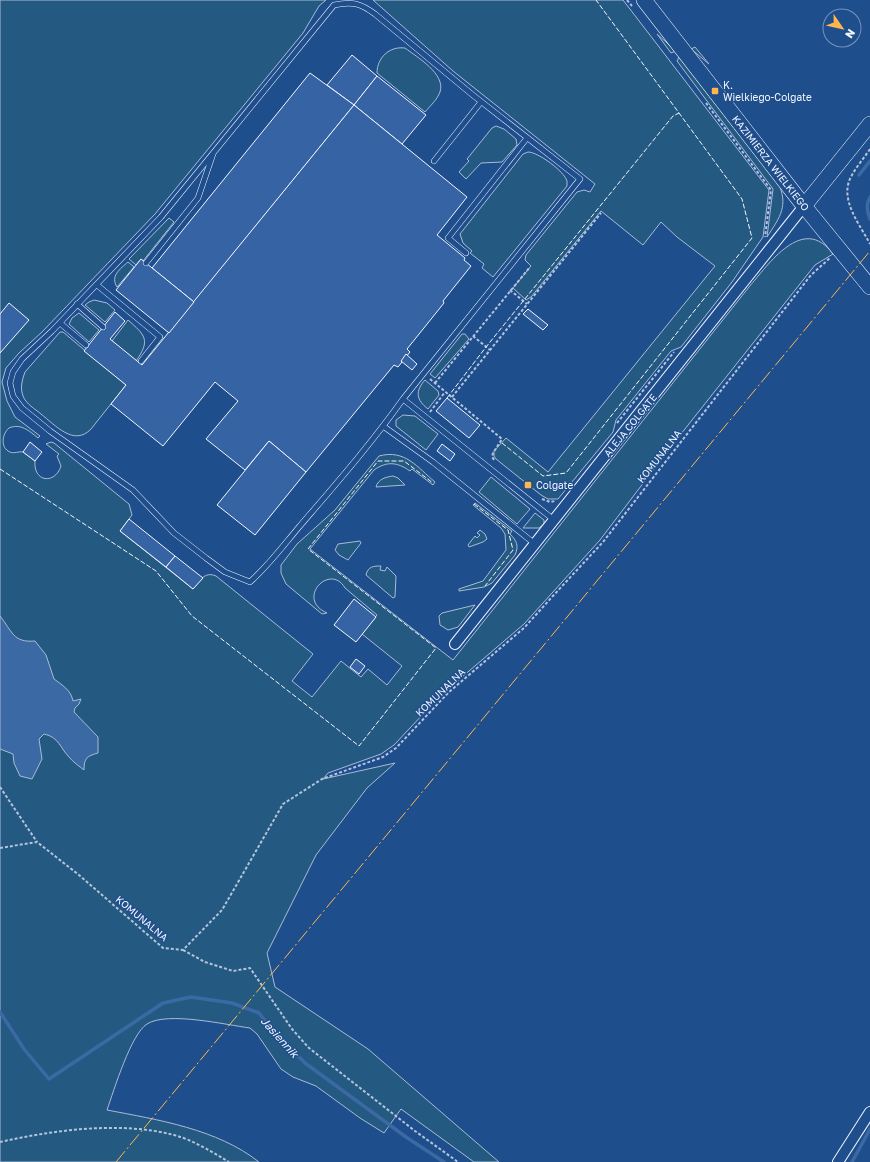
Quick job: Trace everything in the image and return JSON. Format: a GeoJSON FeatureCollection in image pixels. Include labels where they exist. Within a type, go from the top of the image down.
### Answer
{"type":"FeatureCollection","features":[{"type":"Feature","properties":{"kind":"street","name":"KAZIMIERZA WIELKIEGO"},"geometry":{"type":"LineString","coordinates":[[639,5],[870,287]]}},
{"type":"Feature","properties":{"kind":"street"},"geometry":{"type":"LineString","coordinates":[[804,206],[870,124]]}},
{"type":"Feature","properties":{"kind":"street","name":"ALEJA COLGATE"},"geometry":{"type":"LineString","coordinates":[[455,644],[804,206]]}},
{"type":"Feature","properties":{"kind":"street"},"geometry":{"type":"LineString","coordinates":[[838,1162],[870,1112]]}},
{"type":"Feature","properties":{"kind":"lane"},"geometry":{"type":"LineString","coordinates":[[348,2],[364,6],[481,102],[580,179],[423,373],[383,426],[269,565],[250,582],[225,572],[174,533],[132,490],[50,431],[22,408],[13,396],[10,382],[13,372],[22,359],[60,323],[161,217],[334,5],[348,2]]}},
{"type":"Feature","properties":{"kind":"lane"},"geometry":{"type":"LineString","coordinates":[[434,161],[481,102]]}},
{"type":"Feature","properties":{"kind":"lane"},"geometry":{"type":"LineString","coordinates":[[466,253],[448,238],[527,138]]}},
{"type":"Feature","properties":{"kind":"lane"},"geometry":{"type":"LineString","coordinates":[[146,263],[198,198],[215,150]]}},
{"type":"Feature","properties":{"kind":"lane"},"geometry":{"type":"LineString","coordinates":[[97,285],[160,337],[141,361]]}},
{"type":"Feature","properties":{"kind":"lane"},"geometry":{"type":"LineString","coordinates":[[77,304],[103,327]]}},
{"type":"Feature","properties":{"kind":"lane"},"geometry":{"type":"LineString","coordinates":[[60,323],[86,345]]}},
{"type":"Feature","properties":{"kind":"lane"},"geometry":{"type":"LineString","coordinates":[[403,399],[554,520]]}},
{"type":"Feature","properties":{"kind":"lane"},"geometry":{"type":"LineString","coordinates":[[383,426],[433,462],[535,544]]}},
{"type":"Feature","properties":{"kind":"path"},"geometry":{"type":"LineString","coordinates":[[627,0],[639,5]]}},
{"type":"Feature","properties":{"kind":"path"},"geometry":{"type":"LineString","coordinates":[[702,98],[771,190],[765,238]]}},
{"type":"Feature","properties":{"kind":"path"},"geometry":{"type":"LineString","coordinates":[[870,149],[851,176],[846,188],[847,201],[870,244]]}},
{"type":"Feature","properties":{"kind":"path"},"geometry":{"type":"LineString","coordinates":[[452,397],[601,213]]}},
{"type":"Feature","properties":{"kind":"path","name":"KOMUNALNA"},"geometry":{"type":"LineString","coordinates":[[0,786],[37,842],[79,875],[163,948],[183,950],[222,910],[283,804],[322,779],[383,757],[391,751],[449,692],[528,623],[603,542],[811,274],[840,250]]}},
{"type":"Feature","properties":{"kind":"path"},"geometry":{"type":"LineString","coordinates":[[435,383],[530,267]]}},
{"type":"Feature","properties":{"kind":"path"},"geometry":{"type":"LineString","coordinates":[[510,290],[527,304]]}},
{"type":"Feature","properties":{"kind":"path"},"geometry":{"type":"LineString","coordinates":[[473,336],[490,350]]}},
{"type":"Feature","properties":{"kind":"path"},"geometry":{"type":"LineString","coordinates":[[616,427],[618,420],[672,353],[677,350]]}},
{"type":"Feature","properties":{"kind":"path"},"geometry":{"type":"LineString","coordinates":[[423,373],[502,439],[493,453],[492,457],[496,462]]}},
{"type":"Feature","properties":{"kind":"path"},"geometry":{"type":"LineString","coordinates":[[426,417],[445,392]]}},
{"type":"Feature","properties":{"kind":"path"},"geometry":{"type":"LineString","coordinates":[[540,498],[550,502],[559,501]]}},
{"type":"Feature","properties":{"kind":"path"},"geometry":{"type":"LineString","coordinates":[[0,848],[37,842]]}},
{"type":"Feature","properties":{"kind":"path"},"geometry":{"type":"LineString","coordinates":[[183,950],[205,962],[233,970],[250,968],[292,1029],[309,1048],[397,1117],[458,1162]]}},
{"type":"Feature","properties":{"kind":"path"},"geometry":{"type":"LineString","coordinates":[[0,1142],[42,1133],[92,1128],[140,1130],[174,1135],[207,1149],[229,1162]]}},
{"type":"Feature","properties":{"kind":"shaded area"},"geometry":{"type":"Polygon","coordinates":[[[0,0],[326,0],[319,6],[303,33],[155,214],[42,332],[19,353],[6,368],[2,382],[7,401],[15,417],[40,436],[38,438],[28,430],[21,427],[17,426],[9,428],[3,441],[3,444],[7,450],[12,453],[23,452],[35,461],[35,468],[41,477],[50,478],[58,472],[61,466],[57,456],[59,454],[46,444],[51,442],[54,443],[129,504],[132,515],[120,531],[193,589],[205,576],[216,576],[313,654],[292,681],[312,697],[341,661],[361,677],[368,669],[387,685],[402,666],[362,634],[377,615],[345,588],[339,581],[331,579],[324,581],[318,586],[315,592],[314,600],[318,607],[327,613],[322,614],[286,584],[281,573],[281,565],[297,544],[335,510],[379,456],[388,454],[403,457],[416,465],[435,482],[433,485],[412,469],[410,471],[396,464],[388,464],[379,467],[374,470],[310,549],[453,660],[749,287],[776,256],[787,247],[798,241],[810,239],[822,243],[833,254],[815,265],[673,444],[600,540],[524,624],[441,695],[394,745],[381,754],[328,773],[323,779],[395,763],[367,788],[316,855],[267,953],[275,987],[368,1049],[499,1162],[474,1162],[401,1109],[384,1133],[360,1118],[316,1086],[293,1077],[281,1069],[257,1034],[250,1028],[197,1020],[168,1019],[156,1020],[147,1024],[141,1030],[129,1050],[107,1110],[187,1127],[225,1141],[259,1162],[0,1162],[0,0]]]}},
{"type":"Feature","properties":{"kind":"shaded area"},"geometry":{"type":"Polygon","coordinates":[[[373,0],[623,0],[769,190],[763,237],[732,282],[681,347],[671,351],[616,420],[613,432],[558,499],[548,499],[541,495],[496,459],[494,456],[494,451],[506,438],[548,472],[715,266],[677,237],[661,222],[643,245],[601,211],[531,297],[526,300],[513,288],[531,266],[525,260],[526,255],[577,192],[584,190],[590,192],[595,184],[453,71],[373,0]]]}},
{"type":"Feature","properties":{"kind":"shaded area"},"geometry":{"type":"Polygon","coordinates":[[[657,34],[676,51],[671,53],[657,34]]]}},
{"type":"Feature","properties":{"kind":"shaded area"},"geometry":{"type":"Polygon","coordinates":[[[695,47],[709,64],[691,49],[695,47]]]}},
{"type":"Feature","properties":{"kind":"shaded area"},"geometry":{"type":"Polygon","coordinates":[[[405,48],[423,61],[435,73],[441,85],[439,95],[425,112],[377,73],[379,62],[385,54],[394,49],[405,48]]]}},
{"type":"Feature","properties":{"kind":"shaded area"},"geometry":{"type":"Polygon","coordinates":[[[679,57],[780,187],[783,201],[781,214],[767,237],[773,189],[677,61],[679,57]]]}},
{"type":"Feature","properties":{"kind":"shaded area"},"geometry":{"type":"Polygon","coordinates":[[[496,126],[504,129],[516,139],[517,145],[502,162],[481,163],[466,179],[459,172],[469,161],[467,159],[492,128],[496,126]]]}},
{"type":"Feature","properties":{"kind":"shaded area"},"geometry":{"type":"Polygon","coordinates":[[[528,152],[538,155],[556,167],[565,177],[567,186],[493,277],[482,268],[484,264],[470,253],[472,251],[463,243],[460,234],[523,154],[528,152]]]}},
{"type":"Feature","properties":{"kind":"shaded area"},"geometry":{"type":"Polygon","coordinates":[[[169,218],[174,222],[143,261],[141,259],[136,265],[129,259],[169,218]]]}},
{"type":"Feature","properties":{"kind":"shaded area"},"geometry":{"type":"Polygon","coordinates":[[[128,262],[134,267],[117,287],[115,283],[115,276],[128,262]]]}},
{"type":"Feature","properties":{"kind":"shaded area"},"geometry":{"type":"Polygon","coordinates":[[[94,300],[107,303],[115,310],[105,322],[85,305],[94,300]]]}},
{"type":"Feature","properties":{"kind":"shaded area"},"geometry":{"type":"Polygon","coordinates":[[[79,313],[99,330],[89,342],[69,324],[72,318],[79,313]]]}},
{"type":"Feature","properties":{"kind":"shaded area"},"geometry":{"type":"Polygon","coordinates":[[[128,320],[142,334],[145,343],[141,354],[136,361],[112,341],[128,320]]]}},
{"type":"Feature","properties":{"kind":"shaded area"},"geometry":{"type":"Polygon","coordinates":[[[60,332],[63,332],[126,385],[91,429],[85,434],[78,436],[71,435],[58,428],[28,404],[22,393],[22,384],[25,372],[60,332]]]}},
{"type":"Feature","properties":{"kind":"shaded area"},"geometry":{"type":"Polygon","coordinates":[[[462,334],[465,334],[469,339],[435,378],[430,374],[462,334]]]}},
{"type":"Feature","properties":{"kind":"shaded area"},"geometry":{"type":"Polygon","coordinates":[[[425,380],[438,391],[439,395],[428,409],[421,402],[418,395],[418,392],[425,380]]]}},
{"type":"Feature","properties":{"kind":"shaded area"},"geometry":{"type":"Polygon","coordinates":[[[403,415],[415,416],[438,434],[426,450],[396,426],[396,420],[403,415]]]}},
{"type":"Feature","properties":{"kind":"shaded area"},"geometry":{"type":"Polygon","coordinates":[[[393,476],[398,478],[405,485],[376,487],[380,480],[393,476]]]}},
{"type":"Feature","properties":{"kind":"shaded area"},"geometry":{"type":"Polygon","coordinates":[[[491,477],[530,509],[517,524],[479,492],[491,477]]]}},
{"type":"Feature","properties":{"kind":"shaded area"},"geometry":{"type":"Polygon","coordinates":[[[475,503],[512,531],[510,534],[516,541],[517,549],[515,555],[492,583],[484,587],[459,591],[459,589],[483,581],[506,550],[505,534],[501,528],[473,505],[475,503]]]}},
{"type":"Feature","properties":{"kind":"shaded area"},"geometry":{"type":"Polygon","coordinates":[[[535,513],[544,520],[544,524],[539,528],[523,528],[535,513]]]}},
{"type":"Feature","properties":{"kind":"shaded area"},"geometry":{"type":"Polygon","coordinates":[[[480,530],[485,534],[487,539],[469,547],[468,545],[475,536],[477,538],[480,535],[477,533],[480,530]]]}},
{"type":"Feature","properties":{"kind":"shaded area"},"geometry":{"type":"Polygon","coordinates":[[[360,541],[361,543],[348,560],[339,555],[335,550],[338,544],[360,541]]]}},
{"type":"Feature","properties":{"kind":"shaded area"},"geometry":{"type":"Polygon","coordinates":[[[374,566],[381,566],[380,570],[385,571],[387,567],[396,576],[395,597],[393,598],[366,575],[370,568],[374,566]]]}},
{"type":"Feature","properties":{"kind":"shaded area"},"geometry":{"type":"Polygon","coordinates":[[[475,605],[458,627],[448,630],[440,625],[439,616],[442,613],[475,605]]]}},
{"type":"Feature","properties":{"kind":"shaded area"},"geometry":{"type":"Polygon","coordinates":[[[0,616],[17,638],[35,641],[46,655],[54,679],[68,691],[73,701],[81,699],[74,712],[98,737],[98,753],[87,758],[84,770],[66,754],[56,740],[49,735],[44,734],[39,739],[42,759],[32,779],[20,776],[14,763],[13,754],[0,749],[0,616]]]}},
{"type":"Feature","properties":{"kind":"building"},"geometry":{"type":"Polygon","coordinates":[[[352,55],[377,76],[354,105],[327,85],[352,55]]]}},
{"type":"Feature","properties":{"kind":"building"},"geometry":{"type":"Polygon","coordinates":[[[310,73],[354,105],[194,302],[152,268],[310,73]]]}},
{"type":"Feature","properties":{"kind":"building"},"geometry":{"type":"Polygon","coordinates":[[[377,76],[426,115],[402,144],[354,105],[377,76]]]}},
{"type":"Feature","properties":{"kind":"building"},"geometry":{"type":"Polygon","coordinates":[[[354,105],[467,197],[437,235],[465,258],[464,260],[471,266],[443,301],[444,303],[407,349],[410,352],[398,367],[394,365],[306,472],[269,441],[245,470],[206,439],[238,401],[215,382],[163,446],[111,404],[126,385],[84,351],[115,312],[125,321],[110,339],[142,365],[354,105]]]}},
{"type":"Feature","properties":{"kind":"building"},"geometry":{"type":"Polygon","coordinates":[[[141,259],[194,302],[169,333],[116,290],[141,259]]]}},
{"type":"Feature","properties":{"kind":"building"},"geometry":{"type":"Polygon","coordinates":[[[9,303],[29,320],[0,353],[0,314],[9,303]]]}},
{"type":"Feature","properties":{"kind":"building"},"geometry":{"type":"Polygon","coordinates":[[[528,309],[548,325],[543,330],[523,314],[528,309]]]}},
{"type":"Feature","properties":{"kind":"building"},"geometry":{"type":"Polygon","coordinates":[[[406,354],[417,364],[412,370],[401,361],[406,354]]]}},
{"type":"Feature","properties":{"kind":"building"},"geometry":{"type":"Polygon","coordinates":[[[447,398],[480,425],[469,438],[436,411],[447,398]]]}},
{"type":"Feature","properties":{"kind":"building"},"geometry":{"type":"Polygon","coordinates":[[[269,441],[306,472],[255,535],[217,505],[269,441]]]}},
{"type":"Feature","properties":{"kind":"building"},"geometry":{"type":"Polygon","coordinates":[[[30,442],[42,452],[35,461],[23,452],[30,442]]]}},
{"type":"Feature","properties":{"kind":"building"},"geometry":{"type":"Polygon","coordinates":[[[442,444],[455,454],[450,461],[437,451],[442,444]]]}},
{"type":"Feature","properties":{"kind":"building"},"geometry":{"type":"Polygon","coordinates":[[[129,519],[175,556],[166,567],[120,531],[129,519]]]}},
{"type":"Feature","properties":{"kind":"building"},"geometry":{"type":"Polygon","coordinates":[[[175,556],[203,578],[193,589],[166,567],[175,556]]]}},
{"type":"Feature","properties":{"kind":"building"},"geometry":{"type":"Polygon","coordinates":[[[354,599],[376,617],[356,642],[334,625],[354,599]]]}},
{"type":"Feature","properties":{"kind":"building"},"geometry":{"type":"Polygon","coordinates":[[[356,659],[365,666],[359,674],[350,667],[356,659]]]}},
{"type":"Feature","properties":{"kind":"waterway"},"geometry":{"type":"LineString","coordinates":[[859,175],[870,161]]}},
{"type":"Feature","properties":{"kind":"waterway"},"geometry":{"type":"LineString","coordinates":[[870,197],[867,208],[870,219]]}},
{"type":"Feature","properties":{"kind":"waterway","name":"Jasiennik"},"geometry":{"type":"LineString","coordinates":[[0,1012],[24,1049],[49,1079],[163,1003],[191,997],[232,1003],[259,1013],[272,1030],[305,1063],[406,1137],[444,1162]]}},
{"type":"Feature","properties":{"kind":"waterway"},"geometry":{"type":"LineString","coordinates":[[852,1162],[870,1129]]}},
{"type":"Feature","properties":{"kind":"fence"},"geometry":{"type":"LineString","coordinates":[[447,398],[486,347],[673,116],[679,113],[596,0]]}},
{"type":"Feature","properties":{"kind":"fence"},"geometry":{"type":"LineString","coordinates":[[502,443],[543,476],[566,473],[752,238],[742,199],[679,113]]}},
{"type":"Feature","properties":{"kind":"fence"},"geometry":{"type":"LineString","coordinates":[[0,469],[156,571],[192,616],[359,746],[436,648],[308,549],[378,461],[404,461],[433,483]]}},
{"type":"Feature","properties":{"kind":"fence"},"geometry":{"type":"LineString","coordinates":[[474,504],[508,530],[513,550],[485,586]]}},
{"type":"Feature","properties":{"kind":"power"},"geometry":{"type":"LineString","coordinates":[[116,1162],[870,251]]}},
{"type":"Feature","properties":{"kind":"place","name":"K. Wielkiego-Colgate"},"geometry":{"type":"Point","coordinates":[715,91]}},
{"type":"Feature","properties":{"kind":"place","name":"Colgate"},"geometry":{"type":"Point","coordinates":[528,485]}}]}
